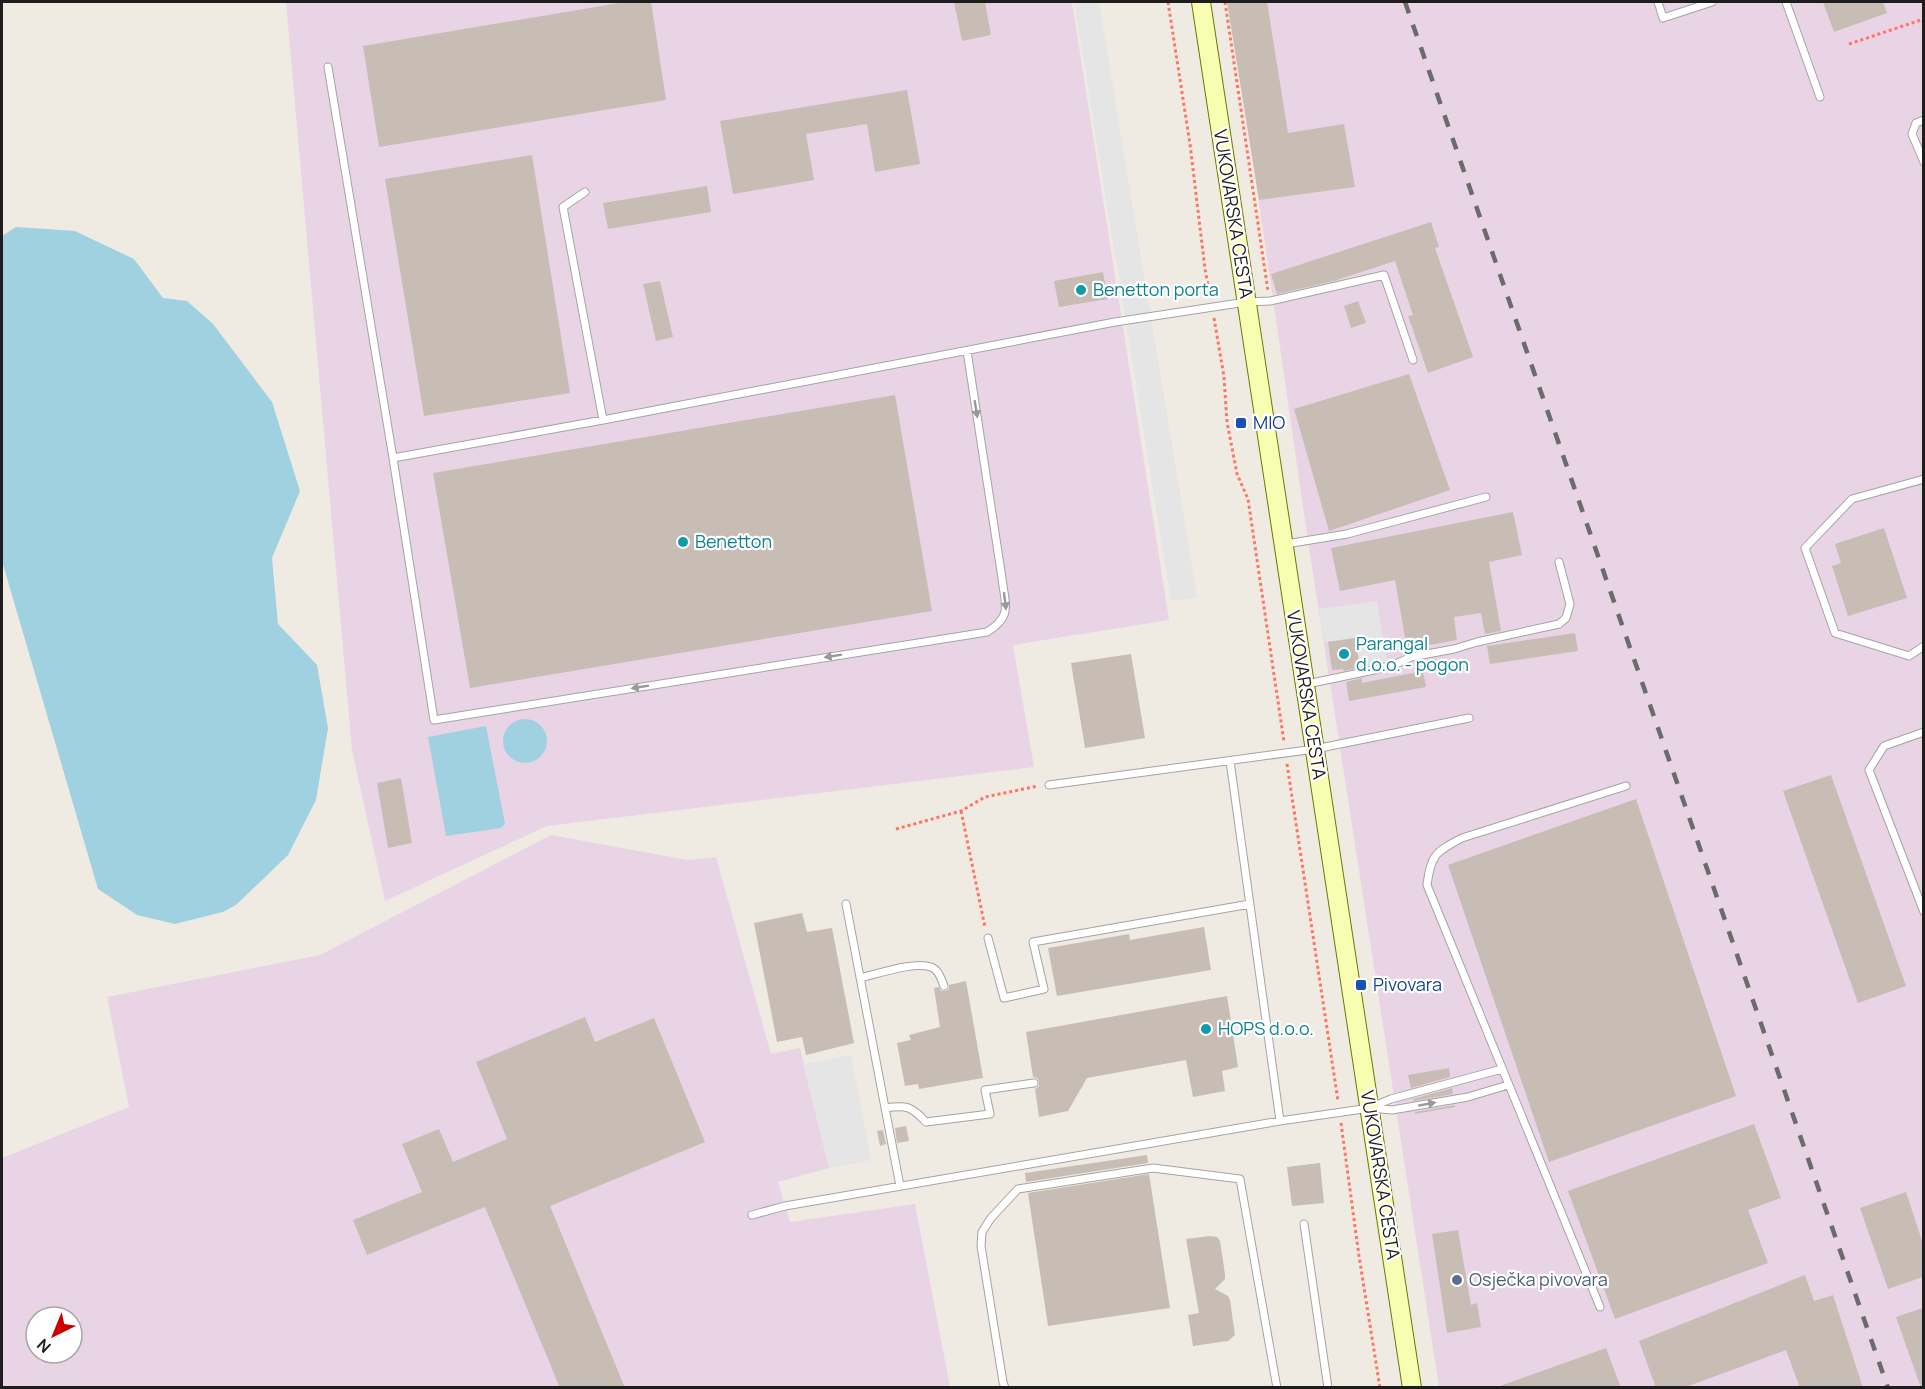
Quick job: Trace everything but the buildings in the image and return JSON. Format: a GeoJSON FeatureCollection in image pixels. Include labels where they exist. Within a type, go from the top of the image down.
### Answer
{"type":"FeatureCollection","features":[{"type":"Feature","properties":{"kind":"main road","name":"VUKOVARSKA CESTA"},"geometry":{"type":"LineString","coordinates":[[1201,2],[1412,1388]]}},
{"type":"Feature","properties":{"kind":"lane"},"geometry":{"type":"LineString","coordinates":[[1658,2],[1663,18],[1712,2]]}},
{"type":"Feature","properties":{"kind":"lane"},"geometry":{"type":"LineString","coordinates":[[1786,2],[1820,97]]}},
{"type":"Feature","properties":{"kind":"lane"},"geometry":{"type":"LineString","coordinates":[[328,67],[434,720],[987,632],[999,624],[1006,613],[967,351]]}},
{"type":"Feature","properties":{"kind":"lane"},"geometry":{"type":"LineString","coordinates":[[1923,120],[1916,123],[1912,134],[1923,162]]}},
{"type":"Feature","properties":{"kind":"lane"},"geometry":{"type":"LineString","coordinates":[[585,192],[562,207],[603,420]]}},
{"type":"Feature","properties":{"kind":"lane"},"geometry":{"type":"LineString","coordinates":[[393,458],[1115,322],[1246,302],[1269,302],[1384,276],[1413,360]]}},
{"type":"Feature","properties":{"kind":"lane"},"geometry":{"type":"LineString","coordinates":[[1923,479],[1852,499],[1805,548],[1835,633],[1909,657],[1923,646]]}},
{"type":"Feature","properties":{"kind":"lane"},"geometry":{"type":"LineString","coordinates":[[1284,545],[1347,534],[1486,497]]}},
{"type":"Feature","properties":{"kind":"lane"},"geometry":{"type":"LineString","coordinates":[[1305,685],[1374,670],[1411,657],[1558,624],[1566,618],[1570,604],[1559,562]]}},
{"type":"Feature","properties":{"kind":"lane"},"geometry":{"type":"LineString","coordinates":[[1049,785],[1315,749],[1469,718]]}},
{"type":"Feature","properties":{"kind":"lane"},"geometry":{"type":"LineString","coordinates":[[1923,732],[1884,746],[1869,770],[1923,912]]}},
{"type":"Feature","properties":{"kind":"lane"},"geometry":{"type":"LineString","coordinates":[[1230,760],[1280,1121]]}},
{"type":"Feature","properties":{"kind":"lane"},"geometry":{"type":"LineString","coordinates":[[1600,1306],[1427,885],[1433,857],[1444,847],[1462,838],[1626,786]]}},
{"type":"Feature","properties":{"kind":"lane"},"geometry":{"type":"LineString","coordinates":[[846,904],[900,1186]]}},
{"type":"Feature","properties":{"kind":"lane"},"geometry":{"type":"LineString","coordinates":[[988,938],[1004,998],[1044,988],[1033,942],[1250,904]]}},
{"type":"Feature","properties":{"kind":"lane"},"geometry":{"type":"LineString","coordinates":[[860,978],[918,966],[932,967],[939,974],[944,986]]}},
{"type":"Feature","properties":{"kind":"lane"},"geometry":{"type":"LineString","coordinates":[[1370,1108],[1390,1099],[1502,1069]]}},
{"type":"Feature","properties":{"kind":"lane"},"geometry":{"type":"LineString","coordinates":[[885,1108],[904,1106],[915,1110],[926,1122],[990,1114],[985,1090],[1034,1083]]}},
{"type":"Feature","properties":{"kind":"lane"},"geometry":{"type":"LineString","coordinates":[[752,1215],[785,1206],[1280,1121],[1370,1108],[1392,1110],[1468,1097],[1508,1085]]}},
{"type":"Feature","properties":{"kind":"lane"},"geometry":{"type":"LineString","coordinates":[[1005,1388],[981,1246],[982,1232],[986,1225],[1018,1189],[1153,1168],[1240,1179],[1277,1388]]}},
{"type":"Feature","properties":{"kind":"lane"},"geometry":{"type":"LineString","coordinates":[[1304,1224],[1328,1388]]}},
{"type":"Feature","properties":{"kind":"path"},"geometry":{"type":"LineString","coordinates":[[1168,2],[1190,144],[1204,269],[1224,377],[1227,422],[1237,474],[1248,499],[1380,1388]]}},
{"type":"Feature","properties":{"kind":"path"},"geometry":{"type":"LineString","coordinates":[[1225,2],[1269,302]]}},
{"type":"Feature","properties":{"kind":"path"},"geometry":{"type":"LineString","coordinates":[[1850,44],[1923,19]]}},
{"type":"Feature","properties":{"kind":"path"},"geometry":{"type":"LineString","coordinates":[[896,829],[961,812],[985,797],[1023,788],[1049,785]]}},
{"type":"Feature","properties":{"kind":"path"},"geometry":{"type":"LineString","coordinates":[[961,812],[988,938]]}},
{"type":"Feature","properties":{"kind":"shaded area"},"geometry":{"type":"Polygon","coordinates":[[[286,2],[1072,2],[1169,620],[1013,645],[1034,767],[547,826],[385,901],[352,750],[286,2]]]}},
{"type":"Feature","properties":{"kind":"shaded area"},"geometry":{"type":"Polygon","coordinates":[[[1074,2],[1099,2],[1197,597],[1171,601],[1074,2]]]}},
{"type":"Feature","properties":{"kind":"shaded area"},"geometry":{"type":"Polygon","coordinates":[[[1230,2],[1923,2],[1923,1387],[1439,1387],[1308,541],[1230,2]]]}},
{"type":"Feature","properties":{"kind":"shaded area"},"geometry":{"type":"Polygon","coordinates":[[[1377,601],[1387,662],[1360,666],[1355,638],[1324,642],[1319,609],[1377,601]]]}},
{"type":"Feature","properties":{"kind":"shaded area"},"geometry":{"type":"Polygon","coordinates":[[[551,835],[688,860],[716,857],[771,1054],[800,1048],[829,1168],[778,1182],[790,1222],[915,1204],[950,1387],[2,1388],[2,1158],[129,1107],[107,997],[320,955],[551,835]]]}},
{"type":"Feature","properties":{"kind":"shaded area"},"geometry":{"type":"Polygon","coordinates":[[[851,1055],[871,1160],[829,1168],[803,1064],[851,1055]]]}},
{"type":"Feature","properties":{"kind":"water"},"geometry":{"type":"Polygon","coordinates":[[[16,227],[75,231],[134,259],[163,298],[187,301],[213,324],[272,402],[300,491],[272,558],[278,624],[317,665],[328,728],[316,800],[288,855],[236,905],[223,912],[175,924],[137,915],[98,889],[2,561],[2,236],[16,227]]]}},
{"type":"Feature","properties":{"kind":"water"},"geometry":{"type":"Polygon","coordinates":[[[525,719],[541,725],[547,741],[541,757],[525,763],[509,757],[503,741],[509,725],[525,719]]]}},
{"type":"Feature","properties":{"kind":"water"},"geometry":{"type":"Polygon","coordinates":[[[486,726],[505,824],[501,828],[446,836],[428,737],[486,726]]]}},
{"type":"Feature","properties":{"kind":"railway"},"geometry":{"type":"LineString","coordinates":[[1405,2],[1888,1388]]}},
{"type":"Feature","properties":{"kind":"place","name":"Benetton porta"},"geometry":{"type":"Point","coordinates":[1081,290]}},
{"type":"Feature","properties":{"kind":"place","name":"MIO"},"geometry":{"type":"Point","coordinates":[1241,423]}},
{"type":"Feature","properties":{"kind":"place","name":"Benetton"},"geometry":{"type":"Point","coordinates":[683,542]}},
{"type":"Feature","properties":{"kind":"place","name":"Parangal d.o.o. - pogon"},"geometry":{"type":"Point","coordinates":[1344,654]}},
{"type":"Feature","properties":{"kind":"place","name":"Pivovara"},"geometry":{"type":"Point","coordinates":[1361,985]}},
{"type":"Feature","properties":{"kind":"place","name":"HOPS d.o.o."},"geometry":{"type":"Point","coordinates":[1206,1029]}},
{"type":"Feature","properties":{"kind":"place","name":"Osječka pivovara"},"geometry":{"type":"Point","coordinates":[1457,1280]}}]}
